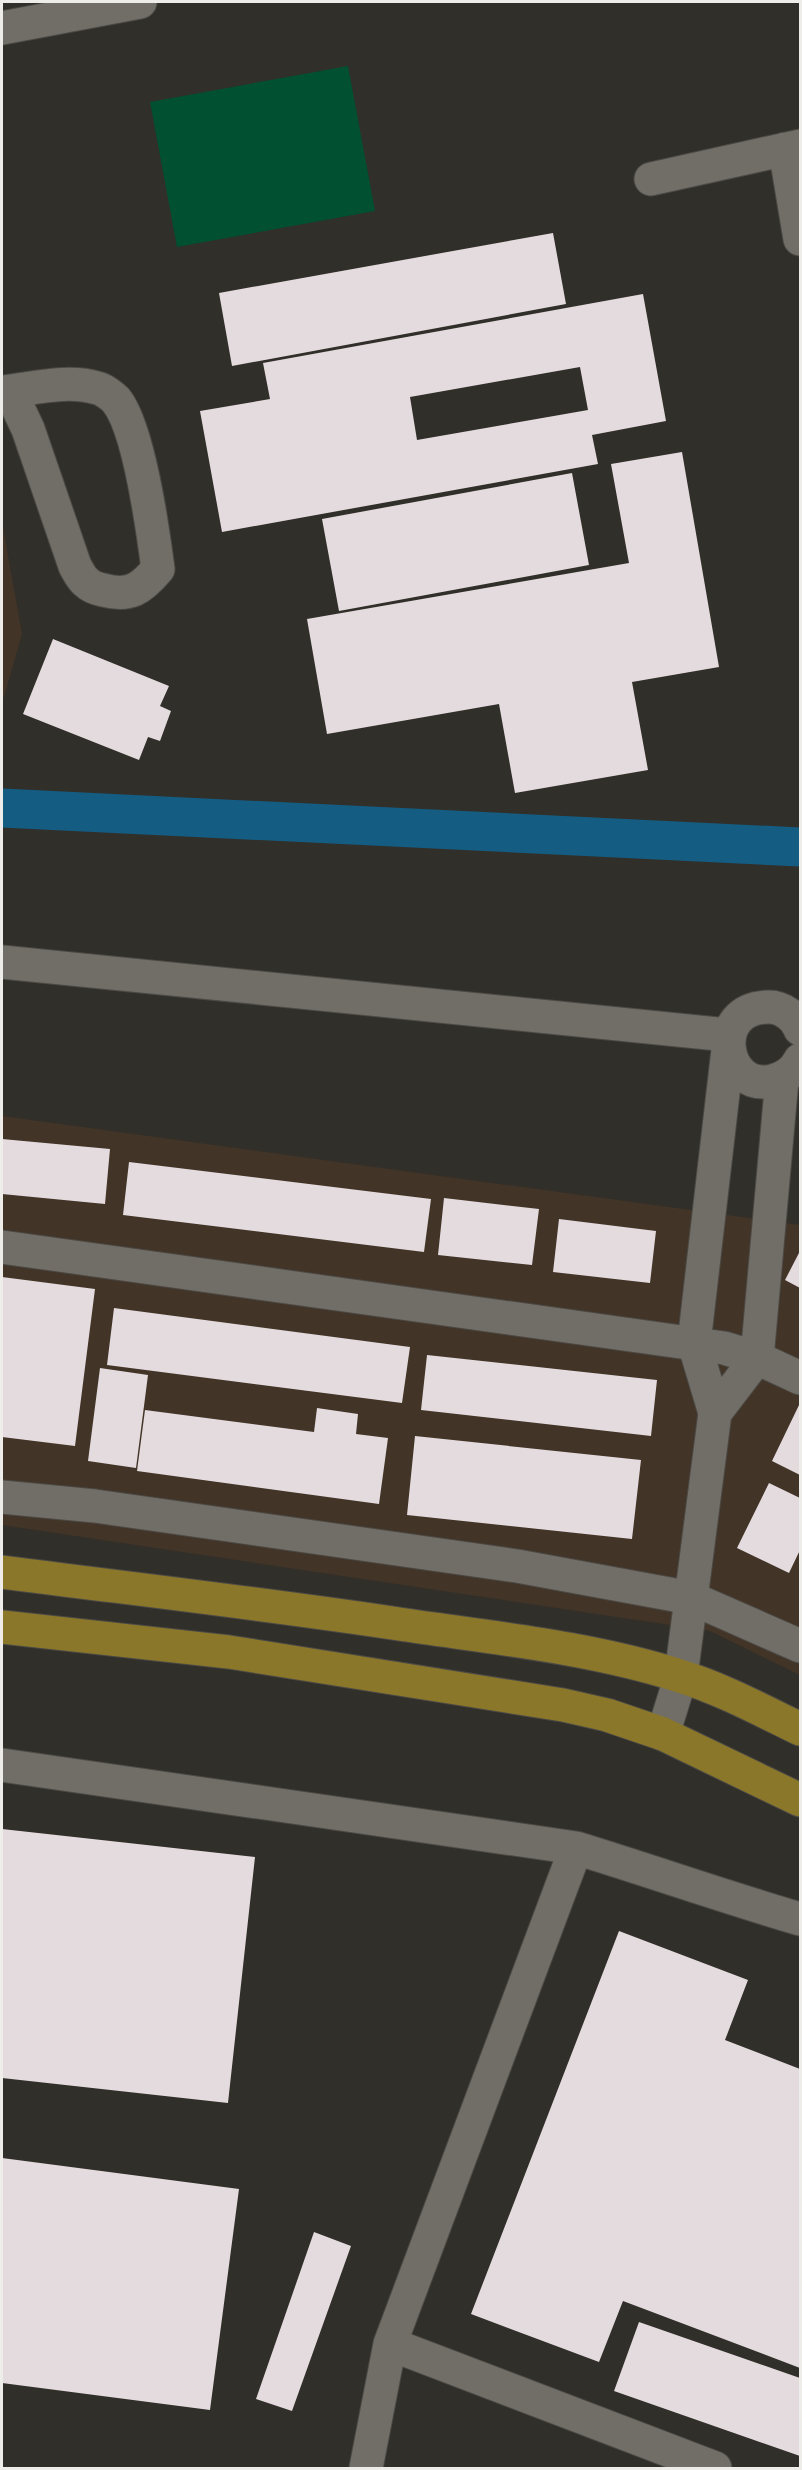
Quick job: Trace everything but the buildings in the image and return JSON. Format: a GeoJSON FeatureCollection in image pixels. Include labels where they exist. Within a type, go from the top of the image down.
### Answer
{"type":"FeatureCollection","features":[{"type":"Feature","properties":{"kind":"main road"},"geometry":{"type":"LineString","coordinates":[[2,1572],[303,1610],[543,1644],[612,1658],[681,1676],[731,1695],[801,1729]]}},
{"type":"Feature","properties":{"kind":"main road"},"geometry":{"type":"LineString","coordinates":[[2,1627],[229,1652],[552,1703],[607,1715],[663,1734],[801,1800]]}},
{"type":"Feature","properties":{"kind":"street"},"geometry":{"type":"LineString","coordinates":[[2,28],[140,2]]}},
{"type":"Feature","properties":{"kind":"street"},"geometry":{"type":"LineString","coordinates":[[651,179],[793,148],[801,239]]}},
{"type":"Feature","properties":{"kind":"street"},"geometry":{"type":"LineString","coordinates":[[80,384],[100,388],[116,400],[134,442],[153,535],[158,569],[147,582],[133,591],[118,594],[86,583],[75,566],[28,429],[6,392],[80,384]]}},
{"type":"Feature","properties":{"kind":"street"},"geometry":{"type":"LineString","coordinates":[[2,962],[728,1043]]}},
{"type":"Feature","properties":{"kind":"street"},"geometry":{"type":"LineString","coordinates":[[663,1734],[681,1676],[716,1413],[694,1343],[728,1043],[734,1022],[745,1012],[759,1007],[774,1007],[787,1012],[800,1025]]}},
{"type":"Feature","properties":{"kind":"street"},"geometry":{"type":"LineString","coordinates":[[728,1043],[735,1067],[748,1078],[765,1083],[791,1070]]}},
{"type":"Feature","properties":{"kind":"street"},"geometry":{"type":"LineString","coordinates":[[716,1413],[757,1358],[791,1070]]}},
{"type":"Feature","properties":{"kind":"street"},"geometry":{"type":"LineString","coordinates":[[2,1247],[694,1343],[724,1348],[757,1358],[801,1378]]}},
{"type":"Feature","properties":{"kind":"street"},"geometry":{"type":"LineString","coordinates":[[2,1497],[95,1506],[517,1566],[691,1598],[801,1646]]}},
{"type":"Feature","properties":{"kind":"street"},"geometry":{"type":"LineString","coordinates":[[2,1765],[576,1848],[692,1887],[801,1919]]}},
{"type":"Feature","properties":{"kind":"street"},"geometry":{"type":"LineString","coordinates":[[366,2469],[390,2344],[576,1848]]}},
{"type":"Feature","properties":{"kind":"street"},"geometry":{"type":"LineString","coordinates":[[390,2344],[715,2469]]}},
{"type":"Feature","properties":{"kind":"shaded area"},"geometry":{"type":"Polygon","coordinates":[[[2,522],[22,634],[2,698],[2,522]]]}},
{"type":"Feature","properties":{"kind":"shaded area"},"geometry":{"type":"Polygon","coordinates":[[[2,1116],[800,1225],[800,1675],[710,1631],[2,1525],[2,1116]]]}},
{"type":"Feature","properties":{"kind":"green space"},"geometry":{"type":"Polygon","coordinates":[[[348,66],[375,211],[177,247],[150,102],[348,66]]]}},
{"type":"Feature","properties":{"kind":"waterway"},"geometry":{"type":"LineString","coordinates":[[2,808],[800,847]]}}]}
